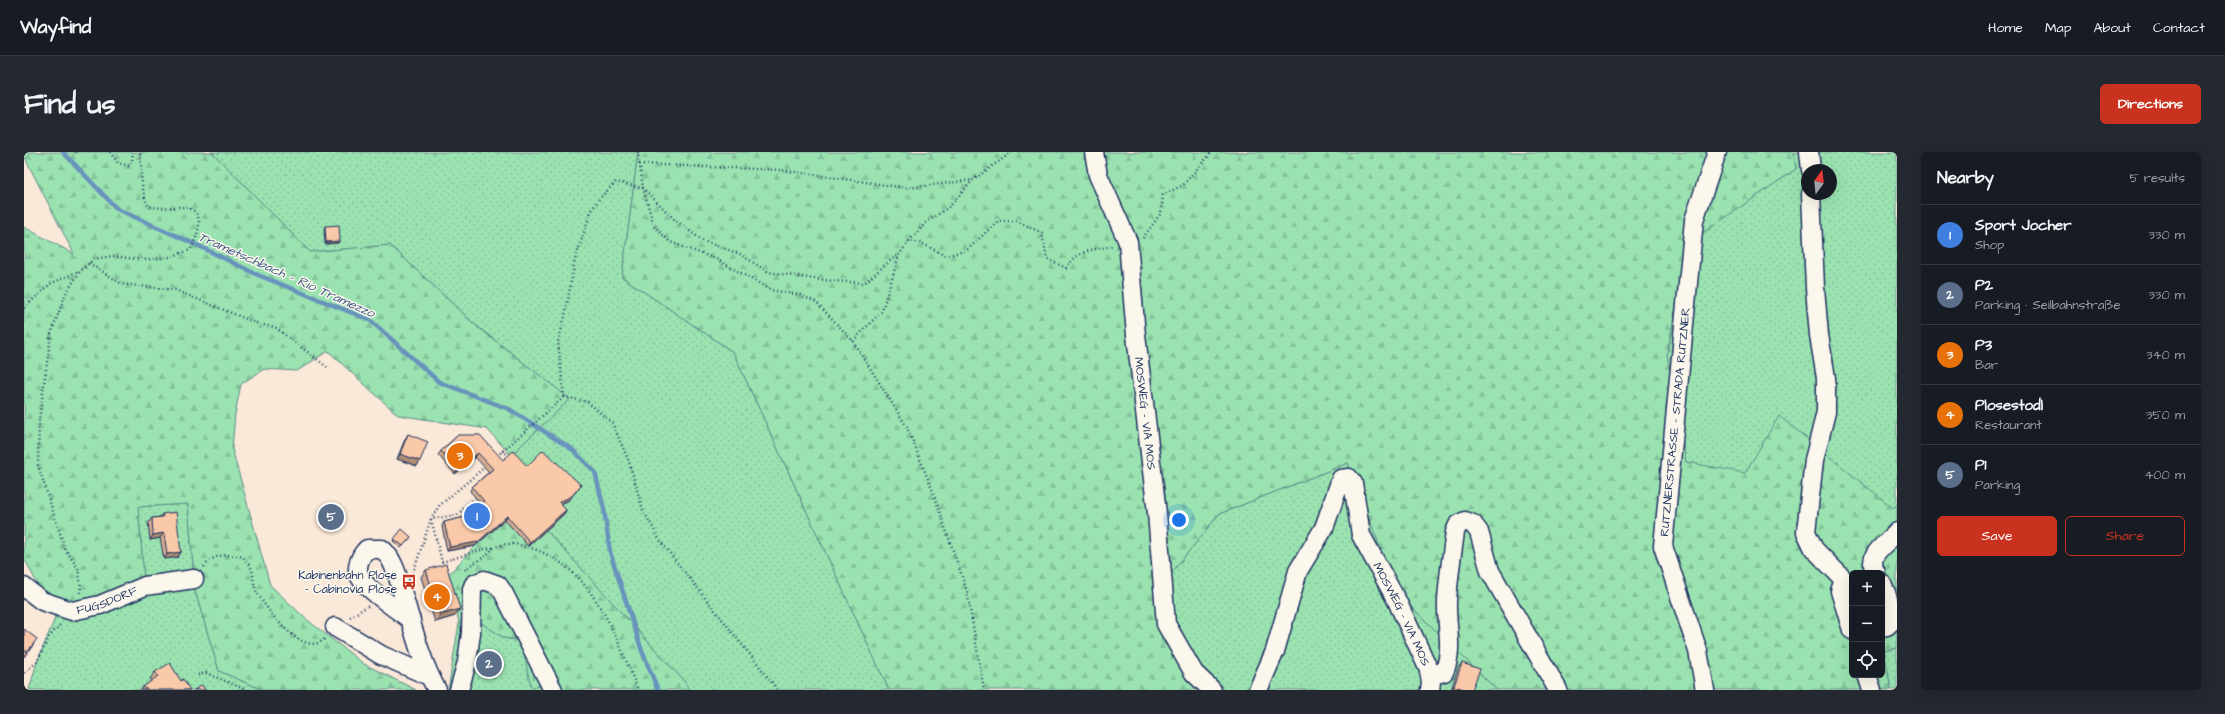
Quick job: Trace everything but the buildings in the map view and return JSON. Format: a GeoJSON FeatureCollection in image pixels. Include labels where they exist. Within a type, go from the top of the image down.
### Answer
{"type":"FeatureCollection","features":[{"type":"Feature","properties":{"kind":"street","name":"MOSWEG - VIA MOS"},"geometry":{"type":"LineString","coordinates":[[1094,152],[1098,174],[1128,242],[1136,335],[1157,513],[1166,624],[1194,673],[1212,690]]}},
{"type":"Feature","properties":{"kind":"street","name":"RUTZNERSTRASSE - STRADA RUTZNER"},"geometry":{"type":"LineString","coordinates":[[1705,690],[1698,651],[1663,546],[1694,220],[1717,152]]}},
{"type":"Feature","properties":{"kind":"street"},"geometry":{"type":"LineString","coordinates":[[1809,152],[1810,164]]}},
{"type":"Feature","properties":{"kind":"street"},"geometry":{"type":"LineString","coordinates":[[1811,200],[1818,335],[1826,378],[1826,412],[1814,460],[1806,532],[1814,549],[1848,584],[1840,591],[1849,620]]}},
{"type":"Feature","properties":{"kind":"street","name":"MOSWEG - VIA MOS"},"geometry":{"type":"LineString","coordinates":[[1258,690],[1275,651],[1298,571],[1324,528],[1341,479],[1349,478],[1353,483],[1361,535],[1397,601],[1429,670],[1436,674],[1444,672],[1448,663],[1449,640],[1447,603],[1454,538],[1458,524],[1465,521],[1473,524],[1479,532],[1490,571],[1558,690]]}},
{"type":"Feature","properties":{"kind":"street"},"geometry":{"type":"LineString","coordinates":[[1874,570],[1873,558],[1877,549],[1897,532]]}},
{"type":"Feature","properties":{"kind":"street"},"geometry":{"type":"LineString","coordinates":[[411,620],[368,586],[360,577],[359,561],[367,549],[374,547],[382,549],[388,554],[433,683]]}},
{"type":"Feature","properties":{"kind":"street","name":"FUGSDORF"},"geometry":{"type":"LineString","coordinates":[[24,587],[42,601],[72,612],[100,605],[145,586],[194,579]]}},
{"type":"Feature","properties":{"kind":"street"},"geometry":{"type":"LineString","coordinates":[[459,690],[467,662],[471,633],[472,589],[474,584],[484,580],[498,586],[503,592],[553,690]]}},
{"type":"Feature","properties":{"kind":"street"},"geometry":{"type":"LineString","coordinates":[[1885,591],[1894,619],[1885,626]]}},
{"type":"Feature","properties":{"kind":"street"},"geometry":{"type":"LineString","coordinates":[[335,627],[381,655],[433,683]]}},
{"type":"Feature","properties":{"kind":"street"},"geometry":{"type":"LineString","coordinates":[[1429,670],[1431,682],[1430,690]]}},
{"type":"Feature","properties":{"kind":"street"},"geometry":{"type":"LineString","coordinates":[[1868,678],[1872,690]]}},
{"type":"Feature","properties":{"kind":"path"},"geometry":{"type":"LineString","coordinates":[[110,152],[118,163],[128,166],[132,162],[133,152]]}},
{"type":"Feature","properties":{"kind":"path"},"geometry":{"type":"LineString","coordinates":[[24,308],[50,284],[80,271],[94,259],[112,256],[143,260],[170,257],[190,250],[198,236],[200,226],[198,218],[188,208],[176,206],[162,209],[148,206],[143,196],[140,152]]}},
{"type":"Feature","properties":{"kind":"path"},"geometry":{"type":"LineString","coordinates":[[638,152],[643,188],[654,226],[670,242],[716,259],[771,290],[800,296],[816,302],[853,341],[907,427],[932,489],[967,591],[984,690]]}},
{"type":"Feature","properties":{"kind":"path"},"geometry":{"type":"LineString","coordinates":[[853,341],[882,311],[899,255],[909,241],[926,223],[950,206],[973,180],[1012,152]]}},
{"type":"Feature","properties":{"kind":"path"},"geometry":{"type":"LineString","coordinates":[[909,241],[921,243],[946,256],[968,250],[998,221],[1017,221],[1042,233],[1047,259],[1066,268],[1074,257],[1092,250],[1145,237],[1161,213],[1163,195],[1183,185],[1212,152]]}},
{"type":"Feature","properties":{"kind":"path"},"geometry":{"type":"LineString","coordinates":[[639,164],[781,170],[907,188],[973,180]]}},
{"type":"Feature","properties":{"kind":"path"},"geometry":{"type":"LineString","coordinates":[[564,397],[558,342],[565,316],[575,260],[591,211],[600,198],[616,182],[643,188],[675,220],[703,241],[740,254],[768,272],[822,280],[864,283],[883,269],[890,260],[899,255]]}},
{"type":"Feature","properties":{"kind":"path"},"geometry":{"type":"LineString","coordinates":[[89,264],[122,284],[175,290],[256,323],[276,328],[326,367]]}},
{"type":"Feature","properties":{"kind":"path"},"geometry":{"type":"LineString","coordinates":[[24,673],[37,662],[49,637],[72,612],[79,597],[80,580],[78,568],[65,549],[38,465],[45,364],[51,334],[65,295],[80,271]]}},
{"type":"Feature","properties":{"kind":"path"},"geometry":{"type":"LineString","coordinates":[[403,596],[410,588],[417,556],[431,519],[439,506],[564,397]]}},
{"type":"Feature","properties":{"kind":"path"},"geometry":{"type":"LineString","coordinates":[[564,397],[588,402],[612,423],[628,459],[643,510],[661,542],[778,690]]}},
{"type":"Feature","properties":{"kind":"path"},"geometry":{"type":"LineString","coordinates":[[502,451],[515,458]]}},
{"type":"Feature","properties":{"kind":"path"},"geometry":{"type":"LineString","coordinates":[[431,519],[456,515],[475,498]]}},
{"type":"Feature","properties":{"kind":"path"},"geometry":{"type":"LineString","coordinates":[[431,519],[442,562],[508,543],[541,552],[563,564],[581,580],[596,598],[638,690]]}},
{"type":"Feature","properties":{"kind":"path"},"geometry":{"type":"LineString","coordinates":[[462,574],[469,565],[488,555],[493,548]]}},
{"type":"Feature","properties":{"kind":"path"},"geometry":{"type":"LineString","coordinates":[[194,579],[209,560],[227,554],[243,557],[252,569],[256,593],[279,625],[301,641],[314,644],[322,641],[335,627]]}},
{"type":"Feature","properties":{"kind":"path"},"geometry":{"type":"LineString","coordinates":[[198,675],[206,673],[247,690]]}},
{"type":"Feature","properties":{"kind":"green space"},"geometry":{"type":"Polygon","coordinates":[[[24,152],[212,152],[310,252],[390,245],[474,324],[570,399],[511,455],[487,429],[398,415],[328,351],[297,371],[264,369],[241,384],[235,414],[232,449],[270,585],[306,619],[364,664],[416,690],[263,690],[219,671],[195,591],[188,504],[138,507],[144,578],[55,618],[24,558],[24,227],[74,254],[24,156],[24,152]]]}},
{"type":"Feature","properties":{"kind":"green space"},"geometry":{"type":"Polygon","coordinates":[[[212,152],[638,152],[622,277],[733,352],[889,690],[689,690],[684,681],[546,530],[511,455],[570,399],[474,324],[390,245],[310,252],[212,152]]]}},
{"type":"Feature","properties":{"kind":"green space"},"geometry":{"type":"Polygon","coordinates":[[[638,152],[1794,152],[1796,169],[1688,243],[1667,354],[1686,462],[1745,473],[1779,416],[1893,508],[1897,505],[1897,648],[1885,651],[1885,570],[1849,570],[1849,678],[1885,678],[1885,657],[1891,690],[1497,690],[1398,594],[1348,463],[1219,514],[1160,587],[1162,641],[1209,690],[889,690],[733,352],[622,277],[638,152]]]}},
{"type":"Feature","properties":{"kind":"green space"},"geometry":{"type":"Polygon","coordinates":[[[1794,152],[1897,152],[1897,505],[1893,508],[1686,462],[1667,354],[1688,243],[1796,169],[1794,152]]]}},
{"type":"Feature","properties":{"kind":"green space"},"geometry":{"type":"Polygon","coordinates":[[[1348,463],[1398,594],[1497,690],[1209,690],[1162,641],[1160,587],[1219,514],[1348,463]]]}},
{"type":"Feature","properties":{"kind":"green space"},"geometry":{"type":"Polygon","coordinates":[[[188,504],[195,591],[219,671],[263,690],[29,690],[37,662],[55,618],[144,578],[138,507],[188,504]]]}},
{"type":"Feature","properties":{"kind":"green space"},"geometry":{"type":"Polygon","coordinates":[[[505,520],[546,530],[684,681],[689,690],[546,690],[545,685],[531,687],[521,641],[504,638],[480,622],[459,623],[449,574],[475,546],[505,520]]]}},
{"type":"Feature","properties":{"kind":"green space"},"geometry":{"type":"Polygon","coordinates":[[[480,622],[504,638],[522,641],[532,687],[545,685],[546,690],[448,690],[459,623],[480,622]]]}},
{"type":"Feature","properties":{"kind":"green space"},"geometry":{"type":"Polygon","coordinates":[[[1897,648],[1897,690],[1891,690],[1885,651],[1897,648]]]}},
{"type":"Feature","properties":{"kind":"waterway","name":"Trametschbach - Rio Tramezzo"},"geometry":{"type":"LineString","coordinates":[[63,152],[117,209],[258,275],[370,320],[439,382],[509,409],[572,449],[595,472],[604,509],[610,552],[642,651],[658,690]]}},
{"type":"Feature","properties":{"kind":"place","name":"P3"},"geometry":{"type":"Point","coordinates":[460,456]}},
{"type":"Feature","properties":{"kind":"place","name":"Sport Jocher"},"geometry":{"type":"Point","coordinates":[477,516]}},
{"type":"Feature","properties":{"kind":"place","name":"P1"},"geometry":{"type":"Point","coordinates":[331,517]}},
{"type":"Feature","properties":{"kind":"place","name":"Kabinenbahn Plose - Cabinovia Plose"},"geometry":{"type":"Point","coordinates":[409,582]}},
{"type":"Feature","properties":{"kind":"place","name":"Plosestodl"},"geometry":{"type":"Point","coordinates":[437,597]}},
{"type":"Feature","properties":{"kind":"place","name":"P2"},"geometry":{"type":"Point","coordinates":[489,664]}}]}
